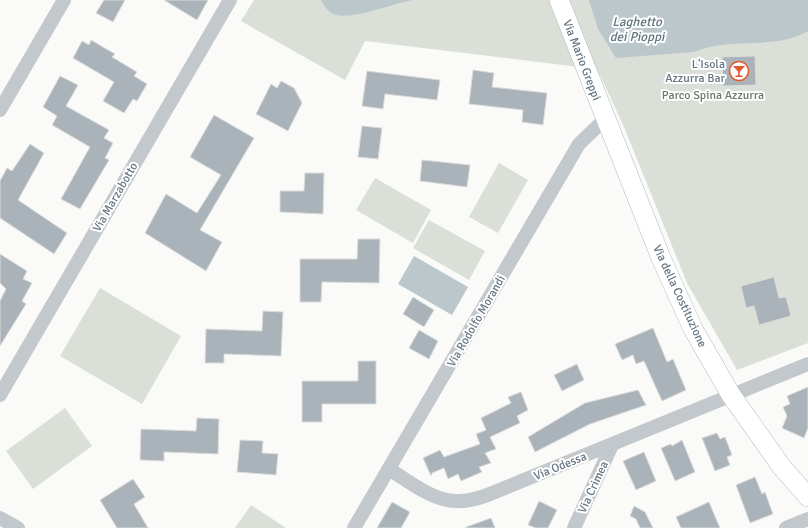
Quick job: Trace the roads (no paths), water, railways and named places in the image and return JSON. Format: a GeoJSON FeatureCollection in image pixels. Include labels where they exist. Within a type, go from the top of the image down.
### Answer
{"type":"FeatureCollection","features":[{"type":"Feature","properties":{"kind":"main road","name":"Via Mario Greppi"},"geometry":{"type":"LineString","coordinates":[[559,0],[605,119]]}},
{"type":"Feature","properties":{"kind":"main road","name":"Via della Costituzione"},"geometry":{"type":"LineString","coordinates":[[605,119],[682,306],[732,395],[781,466],[808,497]]}},
{"type":"Feature","properties":{"kind":"street"},"geometry":{"type":"LineString","coordinates":[[0,110],[64,0]]}},
{"type":"Feature","properties":{"kind":"street","name":"Via Marzabotto"},"geometry":{"type":"LineString","coordinates":[[0,395],[230,0]]}},
{"type":"Feature","properties":{"kind":"street","name":"Via Rodolfo Morandi"},"geometry":{"type":"LineString","coordinates":[[354,528],[579,144],[605,119]]}},
{"type":"Feature","properties":{"kind":"street","name":"Via Odessa"},"geometry":{"type":"LineString","coordinates":[[389,469],[445,500],[456,502],[469,500],[495,492],[808,364]]}},
{"type":"Feature","properties":{"kind":"street","name":"Via Crimea"},"geometry":{"type":"LineString","coordinates":[[574,528],[612,445]]}},
{"type":"Feature","properties":{"kind":"street"},"geometry":{"type":"LineString","coordinates":[[0,518],[18,528]]}},
{"type":"Feature","properties":{"kind":"street"},"geometry":{"type":"LineString","coordinates":[[786,528],[808,519]]}},
{"type":"Feature","properties":{"kind":"water"},"geometry":{"type":"Polygon","coordinates":[[[321,0],[412,0],[360,14],[340,16],[331,13],[321,0]]]}},
{"type":"Feature","properties":{"kind":"water","name":"Laghetto dei Pioppi"},"geometry":{"type":"Polygon","coordinates":[[[589,0],[808,0],[808,31],[795,37],[781,40],[722,45],[708,47],[694,52],[616,58],[598,29],[589,0]]]}},
{"type":"Feature","properties":{"kind":"water"},"geometry":{"type":"Polygon","coordinates":[[[414,256],[468,287],[452,315],[398,284],[414,256]]]}},
{"type":"Feature","properties":{"kind":"place","name":"L'Isola Azzurra Bar"},"geometry":{"type":"Point","coordinates":[739,71]}},
{"type":"Feature","properties":{"kind":"park label","name":"Parco Spina Azzurra"},"geometry":{"type":"Point","coordinates":[713,95]}}]}
